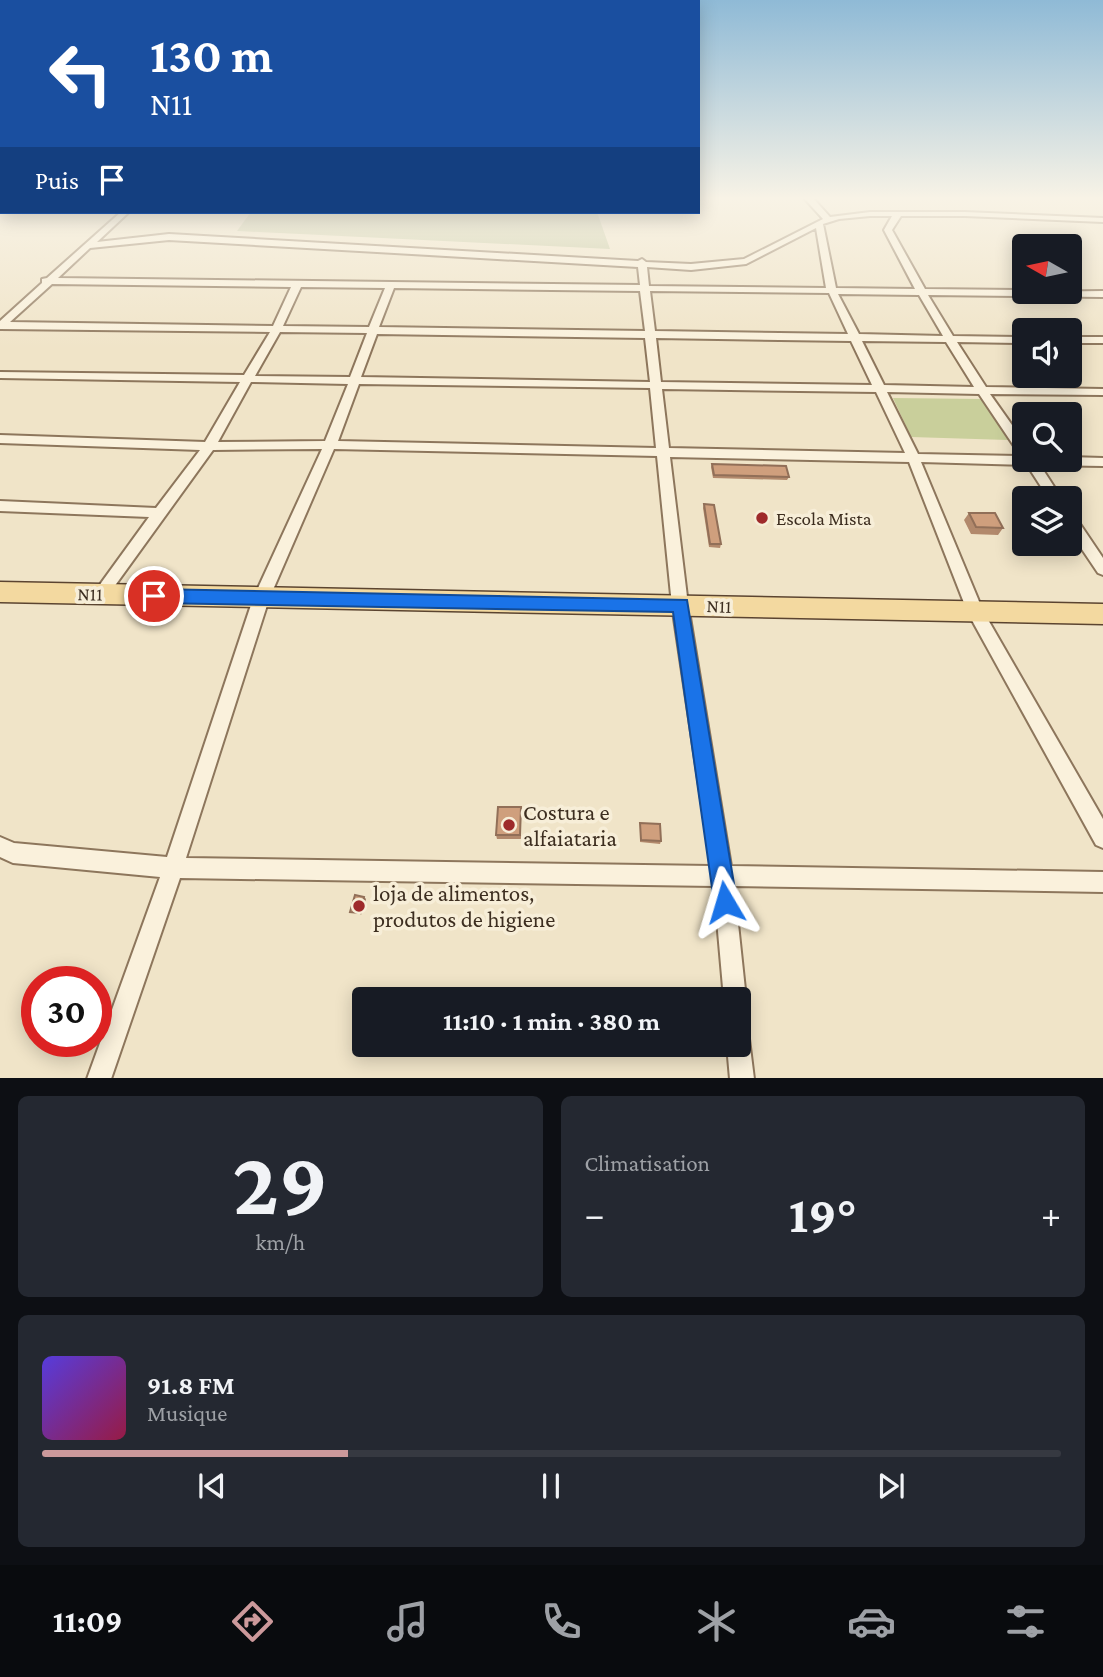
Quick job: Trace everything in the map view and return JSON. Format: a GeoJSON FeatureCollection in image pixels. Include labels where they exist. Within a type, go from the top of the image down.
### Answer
{"type":"FeatureCollection","features":[{"type":"Feature","properties":{"kind":"main road","name":"N11"},"geometry":{"type":"LineString","coordinates":[[0,592],[1103,614]]}},
{"type":"Feature","properties":{"kind":"street"},"geometry":{"type":"LineString","coordinates":[[0,325],[85,247]]}},
{"type":"Feature","properties":{"kind":"street"},"geometry":{"type":"LineString","coordinates":[[364,247],[691,267],[746,261],[773,247]]}},
{"type":"Feature","properties":{"kind":"street"},"geometry":{"type":"LineString","coordinates":[[823,247],[822,256],[833,293],[913,457],[976,613],[1103,838]]}},
{"type":"Feature","properties":{"kind":"street"},"geometry":{"type":"LineString","coordinates":[[897,247],[949,339],[1012,435]]}},
{"type":"Feature","properties":{"kind":"street"},"geometry":{"type":"LineString","coordinates":[[642,262],[680,605],[723,877],[734,987]]}},
{"type":"Feature","properties":{"kind":"street"},"geometry":{"type":"LineString","coordinates":[[46,281],[1103,295]]}},
{"type":"Feature","properties":{"kind":"street"},"geometry":{"type":"LineString","coordinates":[[101,594],[209,446],[276,330],[297,285]]}},
{"type":"Feature","properties":{"kind":"street"},"geometry":{"type":"LineString","coordinates":[[99,1078],[173,868],[261,599],[330,445],[390,286]]}},
{"type":"Feature","properties":{"kind":"street"},"geometry":{"type":"LineString","coordinates":[[0,325],[1012,340]]}},
{"type":"Feature","properties":{"kind":"street"},"geometry":{"type":"LineString","coordinates":[[1082,340],[1103,340]]}},
{"type":"Feature","properties":{"kind":"street"},"geometry":{"type":"LineString","coordinates":[[0,375],[1103,392]]}},
{"type":"Feature","properties":{"kind":"street"},"geometry":{"type":"LineString","coordinates":[[0,439],[209,446],[330,445],[1012,458]]}},
{"type":"Feature","properties":{"kind":"street"},"geometry":{"type":"LineString","coordinates":[[1082,462],[1103,463]]}},
{"type":"Feature","properties":{"kind":"street"},"geometry":{"type":"LineString","coordinates":[[0,506],[160,513]]}},
{"type":"Feature","properties":{"kind":"street"},"geometry":{"type":"LineString","coordinates":[[1082,538],[1103,569]]}},
{"type":"Feature","properties":{"kind":"street"},"geometry":{"type":"LineString","coordinates":[[0,847],[13,853],[173,868],[1103,881]]}},
{"type":"Feature","properties":{"kind":"street"},"geometry":{"type":"LineString","coordinates":[[740,1057],[742,1078]]}},
{"type":"Feature","properties":{"kind":"green space"},"geometry":{"type":"Polygon","coordinates":[[[893,398],[982,399],[1008,440],[911,437],[893,398]]]}},
{"type":"Feature","properties":{"kind":"building","name":"Escola Mista"},"geometry":{"type":"Polygon","coordinates":[[[712,464],[786,466],[789,477],[714,475],[712,464]]]}},
{"type":"Feature","properties":{"kind":"building"},"geometry":{"type":"Polygon","coordinates":[[[704,504],[714,505],[721,544],[710,544],[704,504]]]}},
{"type":"Feature","properties":{"kind":"building"},"geometry":{"type":"Polygon","coordinates":[[[969,513],[995,513],[1003,528],[976,527],[969,513]]]}},
{"type":"Feature","properties":{"kind":"building","name":"Costura e alfaiataria"},"geometry":{"type":"Polygon","coordinates":[[[498,807],[521,807],[520,835],[496,835],[498,807]]]}},
{"type":"Feature","properties":{"kind":"building"},"geometry":{"type":"Polygon","coordinates":[[[640,823],[660,824],[661,841],[641,840],[640,823]]]}},
{"type":"Feature","properties":{"kind":"building","name":"loja de alimentos, produtos de higiene"},"geometry":{"type":"Polygon","coordinates":[[[355,895],[364,897],[360,913],[350,912],[355,895]]]}},
{"type":"Feature","properties":{"kind":"place","name":"Escola Mista"},"geometry":{"type":"Point","coordinates":[762,518]}},
{"type":"Feature","properties":{"kind":"place","name":"Costura e alfaiataria"},"geometry":{"type":"Point","coordinates":[509,825]}},
{"type":"Feature","properties":{"kind":"place","name":"loja de alimentos, produtos de higiene"},"geometry":{"type":"Point","coordinates":[359,906]}},
{"type":"Feature","properties":{"kind":"route"},"geometry":{"type":"LineString","coordinates":[[154,596],[427,603],[680,605],[725,902]]}}]}
